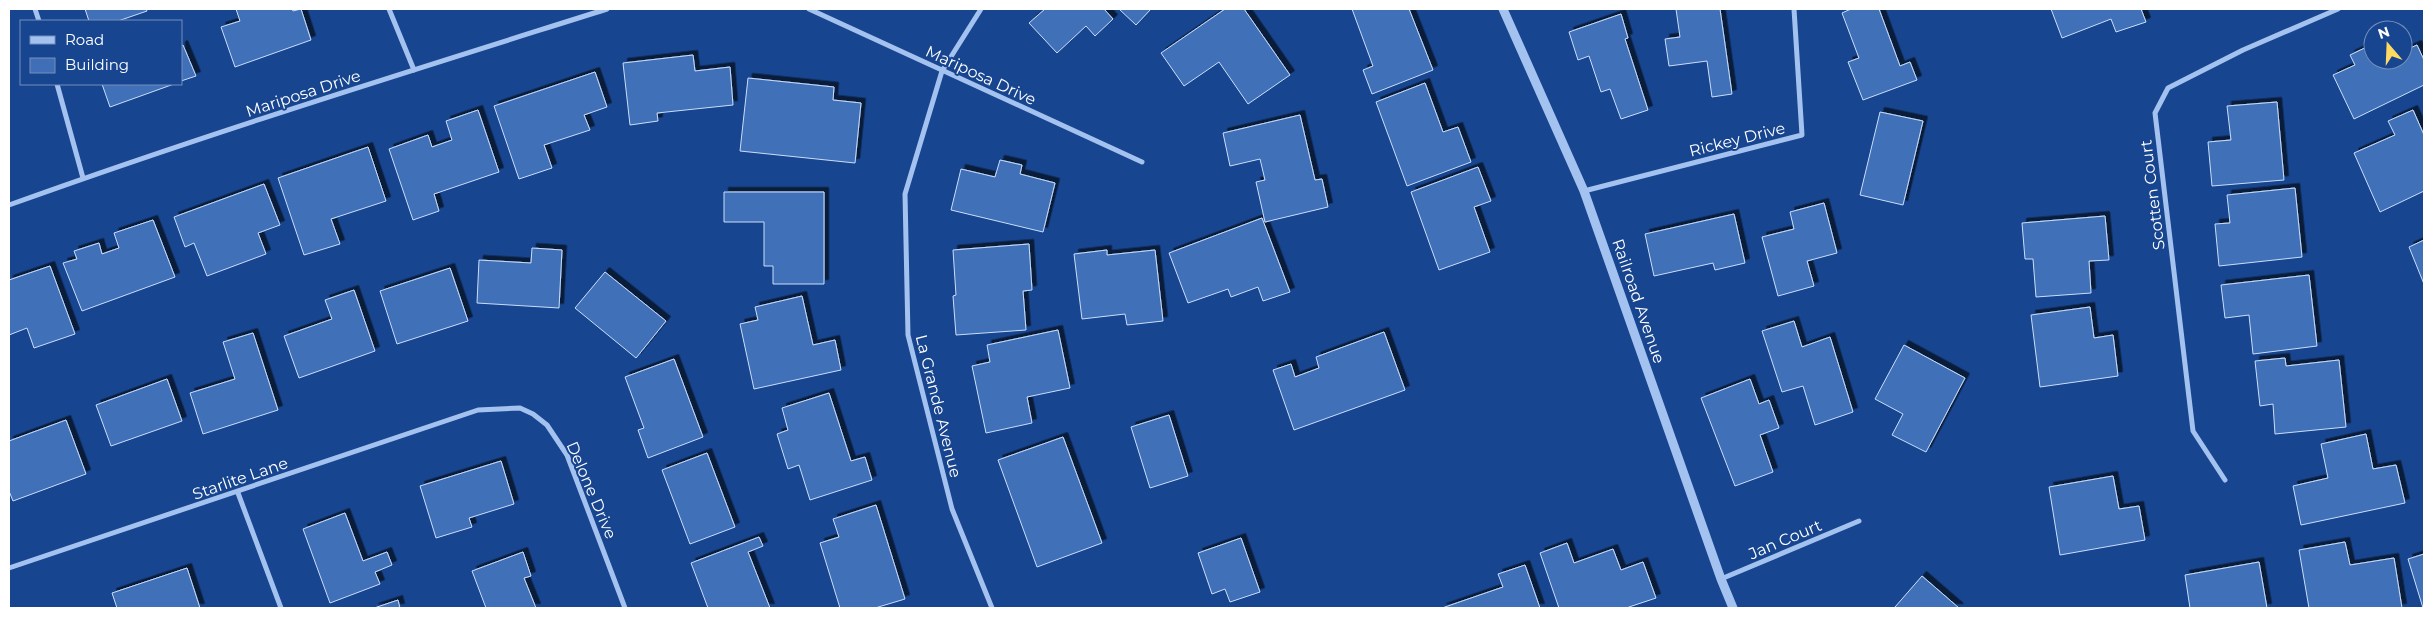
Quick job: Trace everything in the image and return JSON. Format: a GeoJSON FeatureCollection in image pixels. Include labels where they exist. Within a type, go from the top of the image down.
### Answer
{"type":"FeatureCollection","features":[{"type":"Feature","properties":{"kind":"street"},"geometry":{"type":"LineString","coordinates":[[389,9],[414,70]]}},
{"type":"Feature","properties":{"kind":"street","name":"Mariposa Drive"},"geometry":{"type":"LineString","coordinates":[[9,205],[83,178],[607,9]]}},
{"type":"Feature","properties":{"kind":"street","name":"Mariposa Drive"},"geometry":{"type":"LineString","coordinates":[[809,9],[1142,162]]}},
{"type":"Feature","properties":{"kind":"street","name":"La Grande Avenue"},"geometry":{"type":"LineString","coordinates":[[981,9],[942,71],[905,194],[908,335],[952,509],[992,608]]}},
{"type":"Feature","properties":{"kind":"street","name":"Railroad Avenue"},"geometry":{"type":"LineString","coordinates":[[1503,9],[1584,191],[1721,579],[1734,608]]}},
{"type":"Feature","properties":{"kind":"street","name":"Rickey Drive"},"geometry":{"type":"LineString","coordinates":[[1584,191],[1802,135],[1794,9]]}},
{"type":"Feature","properties":{"kind":"street","name":"Scotten Court"},"geometry":{"type":"LineString","coordinates":[[2225,480],[2193,431],[2155,113],[2168,88],[2243,50],[2338,9]]}},
{"type":"Feature","properties":{"kind":"street"},"geometry":{"type":"LineString","coordinates":[[57,85],[83,178]]}},
{"type":"Feature","properties":{"kind":"street","name":"Delone Drive"},"geometry":{"type":"LineString","coordinates":[[478,410],[520,408],[533,414],[547,425],[567,455],[625,608]]}},
{"type":"Feature","properties":{"kind":"street","name":"Starlite Lane"},"geometry":{"type":"LineString","coordinates":[[9,568],[238,493],[478,410]]}},
{"type":"Feature","properties":{"kind":"street"},"geometry":{"type":"LineString","coordinates":[[238,493],[281,608]]}},
{"type":"Feature","properties":{"kind":"street","name":"Jan Court"},"geometry":{"type":"LineString","coordinates":[[1721,579],[1859,521]]}},
{"type":"Feature","properties":{"kind":"building"},"geometry":{"type":"Polygon","coordinates":[[[85,9],[146,9],[147,11],[121,20],[89,20],[85,9]]]}},
{"type":"Feature","properties":{"kind":"building"},"geometry":{"type":"Polygon","coordinates":[[[236,9],[292,9],[293,11],[301,9],[311,40],[235,67],[221,27],[240,21],[236,9]]]}},
{"type":"Feature","properties":{"kind":"building"},"geometry":{"type":"Polygon","coordinates":[[[1045,9],[1104,9],[1113,19],[1095,36],[1086,26],[1057,53],[1029,23],[1045,9]]]}},
{"type":"Feature","properties":{"kind":"building"},"geometry":{"type":"Polygon","coordinates":[[[1119,9],[1151,9],[1136,25],[1119,9]]]}},
{"type":"Feature","properties":{"kind":"building"},"geometry":{"type":"Polygon","coordinates":[[[1225,9],[1244,9],[1290,75],[1248,104],[1219,62],[1184,86],[1161,53],[1225,9]]]}},
{"type":"Feature","properties":{"kind":"building"},"geometry":{"type":"Polygon","coordinates":[[[1352,9],[1409,9],[1433,70],[1372,94],[1363,70],[1373,66],[1352,9]]]}},
{"type":"Feature","properties":{"kind":"building"},"geometry":{"type":"Polygon","coordinates":[[[1676,9],[1720,9],[1732,94],[1712,97],[1707,61],[1669,66],[1665,39],[1680,37],[1676,9]]]}},
{"type":"Feature","properties":{"kind":"building"},"geometry":{"type":"Polygon","coordinates":[[[1851,9],[1879,9],[1900,66],[1910,62],[1917,80],[1863,100],[1848,62],[1859,58],[1842,13],[1851,9]]]}},
{"type":"Feature","properties":{"kind":"building"},"geometry":{"type":"Polygon","coordinates":[[[2051,9],[2141,9],[2146,22],[2116,32],[2111,19],[2062,38],[2051,9]]]}},
{"type":"Feature","properties":{"kind":"building"},"geometry":{"type":"Polygon","coordinates":[[[1621,14],[1628,38],[1625,39],[1648,110],[1621,119],[1610,89],[1601,92],[1589,56],[1578,60],[1569,32],[1621,14]]]}},
{"type":"Feature","properties":{"kind":"building"},"geometry":{"type":"Polygon","coordinates":[[[2417,45],[2424,60],[2424,85],[2354,119],[2333,75],[2355,65],[2350,55],[2363,49],[2363,70],[2413,70],[2413,47],[2417,45]]]}},
{"type":"Feature","properties":{"kind":"building"},"geometry":{"type":"Polygon","coordinates":[[[182,46],[196,76],[182,81],[182,46]]]}},
{"type":"Feature","properties":{"kind":"building"},"geometry":{"type":"Polygon","coordinates":[[[693,55],[695,71],[730,67],[733,105],[657,113],[658,121],[630,125],[623,63],[693,55]]]}},
{"type":"Feature","properties":{"kind":"building"},"geometry":{"type":"Polygon","coordinates":[[[595,72],[607,107],[584,115],[590,130],[544,145],[552,168],[519,179],[494,106],[595,72]]]}},
{"type":"Feature","properties":{"kind":"building"},"geometry":{"type":"Polygon","coordinates":[[[748,78],[834,87],[833,100],[861,103],[855,163],[740,151],[748,78]]]}},
{"type":"Feature","properties":{"kind":"building"},"geometry":{"type":"Polygon","coordinates":[[[1425,83],[1443,132],[1458,127],[1471,162],[1407,186],[1376,102],[1425,83]]]}},
{"type":"Feature","properties":{"kind":"building"},"geometry":{"type":"Polygon","coordinates":[[[102,85],[171,85],[110,107],[102,85]]]}},
{"type":"Feature","properties":{"kind":"building"},"geometry":{"type":"Polygon","coordinates":[[[2277,102],[2284,180],[2212,186],[2208,142],[2231,140],[2227,106],[2277,102]]]}},
{"type":"Feature","properties":{"kind":"building"},"geometry":{"type":"Polygon","coordinates":[[[478,110],[499,172],[434,194],[439,211],[413,220],[389,149],[428,135],[432,147],[452,140],[446,121],[478,110]]]}},
{"type":"Feature","properties":{"kind":"building"},"geometry":{"type":"Polygon","coordinates":[[[2413,110],[2424,135],[2424,191],[2380,212],[2354,153],[2395,135],[2388,121],[2413,110]]]}},
{"type":"Feature","properties":{"kind":"building"},"geometry":{"type":"Polygon","coordinates":[[[1880,112],[1923,121],[1903,205],[1860,195],[1880,112]]]}},
{"type":"Feature","properties":{"kind":"building"},"geometry":{"type":"Polygon","coordinates":[[[1300,115],[1315,180],[1322,179],[1328,207],[1265,222],[1256,182],[1265,180],[1260,159],[1230,166],[1223,133],[1300,115]]]}},
{"type":"Feature","properties":{"kind":"building"},"geometry":{"type":"Polygon","coordinates":[[[368,147],[386,201],[331,219],[340,244],[304,255],[278,178],[368,147]]]}},
{"type":"Feature","properties":{"kind":"building"},"geometry":{"type":"Polygon","coordinates":[[[1000,160],[1022,165],[1020,174],[1055,183],[1043,232],[951,210],[961,169],[995,177],[1000,160]]]}},
{"type":"Feature","properties":{"kind":"building"},"geometry":{"type":"Polygon","coordinates":[[[1478,167],[1491,201],[1474,207],[1490,252],[1439,270],[1411,192],[1478,167]]]}},
{"type":"Feature","properties":{"kind":"building"},"geometry":{"type":"Polygon","coordinates":[[[264,184],[280,225],[258,233],[266,254],[207,276],[194,243],[185,247],[174,217],[264,184]]]}},
{"type":"Feature","properties":{"kind":"building"},"geometry":{"type":"Polygon","coordinates":[[[2295,188],[2302,257],[2219,266],[2215,224],[2230,223],[2227,195],[2295,188]]]}},
{"type":"Feature","properties":{"kind":"building"},"geometry":{"type":"Polygon","coordinates":[[[724,192],[824,192],[824,284],[773,284],[773,266],[764,266],[764,222],[724,222],[724,192]]]}},
{"type":"Feature","properties":{"kind":"building"},"geometry":{"type":"Polygon","coordinates":[[[1824,203],[1837,253],[1807,261],[1814,286],[1778,296],[1762,237],[1794,229],[1790,212],[1824,203]]]}},
{"type":"Feature","properties":{"kind":"building"},"geometry":{"type":"Polygon","coordinates":[[[1734,214],[1745,263],[1715,270],[1713,263],[1654,276],[1645,234],[1734,214]]]}},
{"type":"Feature","properties":{"kind":"building"},"geometry":{"type":"Polygon","coordinates":[[[2105,216],[2109,260],[2089,261],[2091,293],[2036,297],[2033,259],[2025,259],[2022,223],[2105,216]]]}},
{"type":"Feature","properties":{"kind":"building"},"geometry":{"type":"Polygon","coordinates":[[[1262,218],[1290,292],[1263,301],[1258,287],[1231,297],[1228,289],[1188,303],[1169,253],[1262,218]]]}},
{"type":"Feature","properties":{"kind":"building"},"geometry":{"type":"Polygon","coordinates":[[[153,220],[175,277],[82,311],[63,263],[77,259],[74,251],[99,243],[102,254],[119,248],[114,233],[153,220]]]}},
{"type":"Feature","properties":{"kind":"building"},"geometry":{"type":"Polygon","coordinates":[[[2424,240],[2424,284],[2409,247],[2424,240]]]}},
{"type":"Feature","properties":{"kind":"building"},"geometry":{"type":"Polygon","coordinates":[[[1029,244],[1032,290],[1023,291],[1026,330],[956,335],[953,296],[956,295],[953,250],[1029,244]]]}},
{"type":"Feature","properties":{"kind":"building"},"geometry":{"type":"Polygon","coordinates":[[[532,248],[562,250],[559,308],[477,303],[479,260],[531,263],[532,248]]]}},
{"type":"Feature","properties":{"kind":"building"},"geometry":{"type":"Polygon","coordinates":[[[1107,250],[1107,255],[1155,250],[1163,321],[1127,325],[1125,314],[1082,319],[1074,254],[1107,250]]]}},
{"type":"Feature","properties":{"kind":"building"},"geometry":{"type":"Polygon","coordinates":[[[50,266],[75,334],[34,348],[27,328],[9,335],[9,280],[50,266]]]}},
{"type":"Feature","properties":{"kind":"building"},"geometry":{"type":"Polygon","coordinates":[[[450,268],[468,321],[397,344],[380,291],[450,268]]]}},
{"type":"Feature","properties":{"kind":"building"},"geometry":{"type":"Polygon","coordinates":[[[605,272],[666,321],[636,358],[575,308],[605,272]]]}},
{"type":"Feature","properties":{"kind":"building"},"geometry":{"type":"Polygon","coordinates":[[[2309,275],[2317,346],[2253,354],[2249,315],[2225,318],[2221,285],[2309,275]]]}},
{"type":"Feature","properties":{"kind":"building"},"geometry":{"type":"Polygon","coordinates":[[[354,290],[375,351],[299,378],[284,336],[332,319],[325,300],[354,290]]]}},
{"type":"Feature","properties":{"kind":"building"},"geometry":{"type":"Polygon","coordinates":[[[802,296],[813,345],[835,340],[841,370],[754,389],[740,324],[758,320],[755,307],[802,296]]]}},
{"type":"Feature","properties":{"kind":"building"},"geometry":{"type":"Polygon","coordinates":[[[2090,307],[2094,338],[2113,335],[2118,376],[2040,387],[2031,315],[2090,307]]]}},
{"type":"Feature","properties":{"kind":"building"},"geometry":{"type":"Polygon","coordinates":[[[1794,321],[1802,347],[1830,337],[1853,412],[1815,425],[1803,386],[1782,392],[1762,331],[1794,321]]]}},
{"type":"Feature","properties":{"kind":"building"},"geometry":{"type":"Polygon","coordinates":[[[1058,330],[1070,388],[1027,397],[1032,423],[986,433],[972,366],[990,362],[987,345],[1058,330]]]}},
{"type":"Feature","properties":{"kind":"building"},"geometry":{"type":"Polygon","coordinates":[[[1384,332],[1405,390],[1294,430],[1273,370],[1291,364],[1295,377],[1319,368],[1316,357],[1384,332]]]}},
{"type":"Feature","properties":{"kind":"building"},"geometry":{"type":"Polygon","coordinates":[[[253,333],[278,410],[203,434],[190,393],[235,379],[223,342],[253,333]]]}},
{"type":"Feature","properties":{"kind":"building"},"geometry":{"type":"Polygon","coordinates":[[[1904,345],[1965,378],[1926,452],[1892,435],[1903,414],[1875,399],[1904,345]]]}},
{"type":"Feature","properties":{"kind":"building"},"geometry":{"type":"Polygon","coordinates":[[[2285,358],[2286,366],[2339,360],[2346,427],[2275,434],[2273,404],[2260,406],[2255,361],[2285,358]]]}},
{"type":"Feature","properties":{"kind":"building"},"geometry":{"type":"Polygon","coordinates":[[[674,359],[703,437],[648,458],[638,430],[644,428],[625,377],[674,359]]]}},
{"type":"Feature","properties":{"kind":"building"},"geometry":{"type":"Polygon","coordinates":[[[167,379],[182,421],[111,446],[96,405],[167,379]]]}},
{"type":"Feature","properties":{"kind":"building"},"geometry":{"type":"Polygon","coordinates":[[[1750,379],[1759,404],[1769,400],[1779,428],[1760,435],[1773,472],[1735,486],[1701,398],[1750,379]]]}},
{"type":"Feature","properties":{"kind":"building"},"geometry":{"type":"Polygon","coordinates":[[[829,393],[851,461],[865,457],[872,480],[810,500],[799,465],[788,469],[777,434],[788,430],[782,408],[829,393]]]}},
{"type":"Feature","properties":{"kind":"building"},"geometry":{"type":"Polygon","coordinates":[[[1169,415],[1188,476],[1150,488],[1131,427],[1169,415]]]}},
{"type":"Feature","properties":{"kind":"building"},"geometry":{"type":"Polygon","coordinates":[[[66,420],[86,474],[13,501],[9,491],[9,441],[66,420]]]}},
{"type":"Feature","properties":{"kind":"building"},"geometry":{"type":"Polygon","coordinates":[[[2366,434],[2373,469],[2396,465],[2405,503],[2301,525],[2293,486],[2328,478],[2321,444],[2366,434]]]}},
{"type":"Feature","properties":{"kind":"building"},"geometry":{"type":"Polygon","coordinates":[[[1063,437],[1102,543],[1037,567],[998,460],[1063,437]]]}},
{"type":"Feature","properties":{"kind":"building"},"geometry":{"type":"Polygon","coordinates":[[[707,453],[735,527],[690,544],[662,470],[707,453]]]}},
{"type":"Feature","properties":{"kind":"building"},"geometry":{"type":"Polygon","coordinates":[[[501,461],[514,504],[469,518],[472,527],[436,538],[420,486],[501,461]]]}},
{"type":"Feature","properties":{"kind":"building"},"geometry":{"type":"Polygon","coordinates":[[[2113,476],[2119,509],[2139,506],[2145,540],[2060,555],[2049,487],[2113,476]]]}},
{"type":"Feature","properties":{"kind":"building"},"geometry":{"type":"Polygon","coordinates":[[[876,505],[905,599],[875,608],[840,608],[820,543],[839,537],[833,519],[876,505]]]}},
{"type":"Feature","properties":{"kind":"building"},"geometry":{"type":"Polygon","coordinates":[[[345,513],[363,561],[387,552],[392,565],[375,572],[380,584],[330,603],[303,529],[345,513]]]}},
{"type":"Feature","properties":{"kind":"building"},"geometry":{"type":"Polygon","coordinates":[[[759,537],[763,546],[748,552],[770,608],[708,608],[691,563],[759,537]]]}},
{"type":"Feature","properties":{"kind":"building"},"geometry":{"type":"Polygon","coordinates":[[[1241,538],[1260,592],[1230,602],[1225,589],[1212,594],[1198,553],[1241,538]]]}},
{"type":"Feature","properties":{"kind":"building"},"geometry":{"type":"Polygon","coordinates":[[[2345,542],[2350,565],[2394,558],[2402,608],[2309,608],[2299,550],[2345,542]]]}},
{"type":"Feature","properties":{"kind":"building"},"geometry":{"type":"Polygon","coordinates":[[[1567,543],[1574,563],[1613,549],[1621,570],[1643,562],[1656,598],[1626,608],[1559,608],[1540,553],[1567,543]]]}},
{"type":"Feature","properties":{"kind":"building"},"geometry":{"type":"Polygon","coordinates":[[[523,552],[531,576],[524,578],[536,608],[486,608],[472,571],[523,552]]]}},
{"type":"Feature","properties":{"kind":"building"},"geometry":{"type":"Polygon","coordinates":[[[2424,554],[2424,608],[2423,608],[2408,559],[2424,554]]]}},
{"type":"Feature","properties":{"kind":"building"},"geometry":{"type":"Polygon","coordinates":[[[2259,562],[2267,608],[2190,608],[2185,575],[2259,562]]]}},
{"type":"Feature","properties":{"kind":"building"},"geometry":{"type":"Polygon","coordinates":[[[1525,565],[1540,608],[1442,608],[1503,587],[1498,574],[1525,565]]]}},
{"type":"Feature","properties":{"kind":"building"},"geometry":{"type":"Polygon","coordinates":[[[187,568],[200,608],[117,608],[112,593],[187,568]]]}},
{"type":"Feature","properties":{"kind":"building"},"geometry":{"type":"Polygon","coordinates":[[[1922,576],[1959,608],[1895,607],[1922,576]]]}},
{"type":"Feature","properties":{"kind":"building"},"geometry":{"type":"Polygon","coordinates":[[[398,600],[400,608],[374,608],[398,600]]]}}]}
